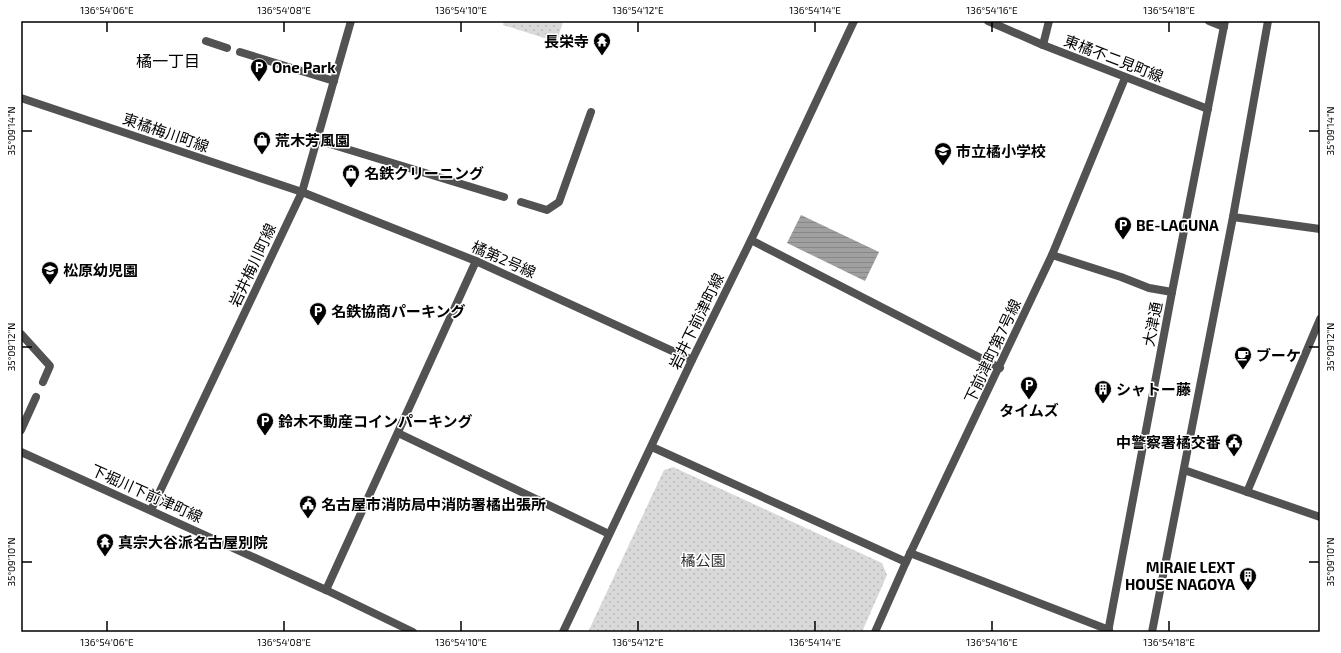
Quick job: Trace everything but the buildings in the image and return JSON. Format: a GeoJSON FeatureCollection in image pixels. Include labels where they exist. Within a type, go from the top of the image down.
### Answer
{"type":"FeatureCollection","features":[{"type":"Feature","properties":{"kind":"street","name":"岩井梅川町線"},"geometry":{"type":"LineString","coordinates":[[151,510],[302,192],[352,21]]}},
{"type":"Feature","properties":{"kind":"street","name":"岩井下前津町線"},"geometry":{"type":"LineString","coordinates":[[563,632],[854,21]]}},
{"type":"Feature","properties":{"kind":"street","name":"東橘不二見町線"},"geometry":{"type":"LineString","coordinates":[[988,21],[1125,78],[1208,109]]}},
{"type":"Feature","properties":{"kind":"street"},"geometry":{"type":"LineString","coordinates":[[1043,45],[1049,21]]}},
{"type":"Feature","properties":{"kind":"street"},"geometry":{"type":"LineString","coordinates":[[1209,21],[1225,24]]}},
{"type":"Feature","properties":{"kind":"street"},"geometry":{"type":"LineString","coordinates":[[1152,632],[1233,217],[1268,21]]}},
{"type":"Feature","properties":{"kind":"street","name":"大津通"},"geometry":{"type":"LineString","coordinates":[[1108,631],[1172,292],[1225,24]]}},
{"type":"Feature","properties":{"kind":"street"},"geometry":{"type":"LineString","coordinates":[[206,41],[227,48]]}},
{"type":"Feature","properties":{"kind":"street"},"geometry":{"type":"LineString","coordinates":[[240,52],[334,81]]}},
{"type":"Feature","properties":{"kind":"street","name":"下前津町第7号線"},"geometry":{"type":"LineString","coordinates":[[875,632],[910,553],[1000,368],[1052,255],[1125,78]]}},
{"type":"Feature","properties":{"kind":"street","name":"東橘梅川町線"},"geometry":{"type":"LineString","coordinates":[[21,98],[302,192]]}},
{"type":"Feature","properties":{"kind":"street"},"geometry":{"type":"LineString","coordinates":[[521,202],[546,210],[559,202],[592,112]]}},
{"type":"Feature","properties":{"kind":"street"},"geometry":{"type":"LineString","coordinates":[[317,140],[504,197]]}},
{"type":"Feature","properties":{"kind":"street","name":"橘第2号線"},"geometry":{"type":"LineString","coordinates":[[302,192],[476,261],[692,360]]}},
{"type":"Feature","properties":{"kind":"street"},"geometry":{"type":"LineString","coordinates":[[1233,217],[1320,229]]}},
{"type":"Feature","properties":{"kind":"street"},"geometry":{"type":"LineString","coordinates":[[751,240],[1000,368]]}},
{"type":"Feature","properties":{"kind":"street"},"geometry":{"type":"LineString","coordinates":[[1052,255],[1121,277],[1149,288],[1172,292]]}},
{"type":"Feature","properties":{"kind":"street"},"geometry":{"type":"LineString","coordinates":[[326,590],[476,261]]}},
{"type":"Feature","properties":{"kind":"street"},"geometry":{"type":"LineString","coordinates":[[1247,492],[1320,319]]}},
{"type":"Feature","properties":{"kind":"street"},"geometry":{"type":"LineString","coordinates":[[21,334],[50,366],[43,382]]}},
{"type":"Feature","properties":{"kind":"street"},"geometry":{"type":"LineString","coordinates":[[21,430],[36,397]]}},
{"type":"Feature","properties":{"kind":"street"},"geometry":{"type":"LineString","coordinates":[[398,433],[609,534]]}},
{"type":"Feature","properties":{"kind":"street"},"geometry":{"type":"LineString","coordinates":[[652,447],[906,562]]}},
{"type":"Feature","properties":{"kind":"street","name":"下堀川下前津町線"},"geometry":{"type":"LineString","coordinates":[[21,452],[326,590],[413,632]]}},
{"type":"Feature","properties":{"kind":"street"},"geometry":{"type":"LineString","coordinates":[[1184,470],[1320,517]]}},
{"type":"Feature","properties":{"kind":"street"},"geometry":{"type":"LineString","coordinates":[[910,553],[1108,631]]}},
{"type":"Feature","properties":{"kind":"green space"},"geometry":{"type":"Polygon","coordinates":[[[504,21],[563,21],[557,42],[503,25],[504,21]]]}},
{"type":"Feature","properties":{"kind":"green space","name":"橘公園"},"geometry":{"type":"Polygon","coordinates":[[[673,467],[882,563],[887,575],[862,632],[588,632],[664,470],[673,467]]]}},
{"type":"Feature","properties":{"kind":"shaded area"},"geometry":{"type":"Polygon","coordinates":[[[801,215],[879,252],[865,281],[787,243],[801,215]]]}},
{"type":"Feature","properties":{"kind":"place","name":"長栄寺"},"geometry":{"type":"Point","coordinates":[602,56]}},
{"type":"Feature","properties":{"kind":"place","name":"One Park"},"geometry":{"type":"Point","coordinates":[259,82]}},
{"type":"Feature","properties":{"kind":"place","name":"荒木芳風園"},"geometry":{"type":"Point","coordinates":[262,155]}},
{"type":"Feature","properties":{"kind":"place","name":"市立橘小学校"},"geometry":{"type":"Point","coordinates":[943,166]}},
{"type":"Feature","properties":{"kind":"place","name":"名鉄クリーニング"},"geometry":{"type":"Point","coordinates":[351,188]}},
{"type":"Feature","properties":{"kind":"place","name":"BE-LAGUNA"},"geometry":{"type":"Point","coordinates":[1123,240]}},
{"type":"Feature","properties":{"kind":"place","name":"松原幼児園"},"geometry":{"type":"Point","coordinates":[50,285]}},
{"type":"Feature","properties":{"kind":"place","name":"名鉄協商パーキング"},"geometry":{"type":"Point","coordinates":[318,326]}},
{"type":"Feature","properties":{"kind":"place","name":"ブーケ"},"geometry":{"type":"Point","coordinates":[1243,370]}},
{"type":"Feature","properties":{"kind":"place","name":"タイムズ"},"geometry":{"type":"Point","coordinates":[1029,400]}},
{"type":"Feature","properties":{"kind":"place","name":"シャトー藤"},"geometry":{"type":"Point","coordinates":[1103,404]}},
{"type":"Feature","properties":{"kind":"place","name":"鈴木不動産コインパーキング"},"geometry":{"type":"Point","coordinates":[265,436]}},
{"type":"Feature","properties":{"kind":"place","name":"中警察署橘交番"},"geometry":{"type":"Point","coordinates":[1234,457]}},
{"type":"Feature","properties":{"kind":"place","name":"名古屋市消防局中消防署橘出張所"},"geometry":{"type":"Point","coordinates":[308,519]}},
{"type":"Feature","properties":{"kind":"place","name":"真宗大谷派名古屋別院"},"geometry":{"type":"Point","coordinates":[105,557]}},
{"type":"Feature","properties":{"kind":"place","name":"MIRAIE LEXT HOUSE NAGOYA"},"geometry":{"type":"Point","coordinates":[1248,591]}},
{"type":"Feature","properties":{"kind":"district","name":"橘一丁目"},"geometry":{"type":"Point","coordinates":[168,60]}}]}
